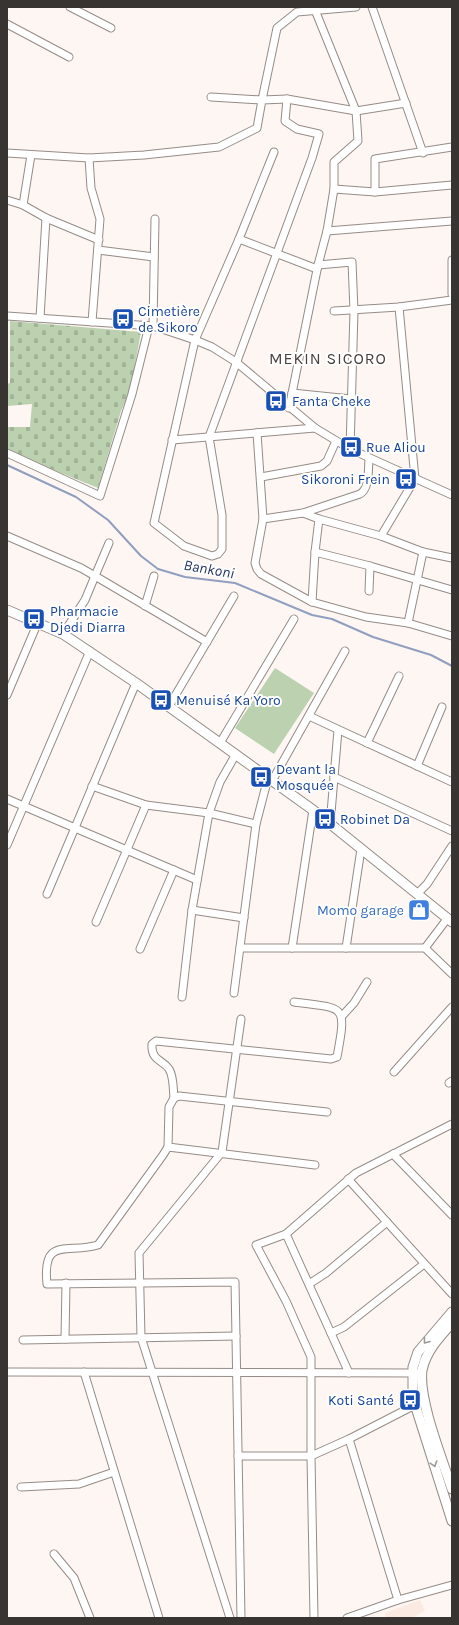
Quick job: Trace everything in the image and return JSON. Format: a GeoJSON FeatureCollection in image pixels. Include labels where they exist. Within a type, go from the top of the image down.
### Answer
{"type":"FeatureCollection","features":[{"type":"Feature","properties":{"kind":"street"},"geometry":{"type":"LineString","coordinates":[[70,7],[111,28]]}},
{"type":"Feature","properties":{"kind":"street"},"geometry":{"type":"LineString","coordinates":[[7,153],[31,156],[89,158],[144,155],[219,147],[257,128],[277,28],[296,10],[356,7]]}},
{"type":"Feature","properties":{"kind":"street"},"geometry":{"type":"LineString","coordinates":[[372,7],[423,153]]}},
{"type":"Feature","properties":{"kind":"street"},"geometry":{"type":"LineString","coordinates":[[289,408],[318,267],[327,231],[334,189],[334,162],[358,141],[356,111],[315,10]]}},
{"type":"Feature","properties":{"kind":"street"},"geometry":{"type":"LineString","coordinates":[[7,24],[69,57]]}},
{"type":"Feature","properties":{"kind":"street"},"geometry":{"type":"LineString","coordinates":[[211,97],[262,100],[287,99],[356,111],[406,103]]}},
{"type":"Feature","properties":{"kind":"street"},"geometry":{"type":"LineString","coordinates":[[274,152],[239,239],[195,340],[154,523],[184,546],[212,556],[218,554],[222,549],[222,515],[209,437],[312,158],[319,134],[297,129],[285,121],[287,99]]}},
{"type":"Feature","properties":{"kind":"street"},"geometry":{"type":"LineString","coordinates":[[375,192],[374,159],[423,153],[452,147]]}},
{"type":"Feature","properties":{"kind":"street"},"geometry":{"type":"LineString","coordinates":[[23,205],[31,156]]}},
{"type":"Feature","properties":{"kind":"street"},"geometry":{"type":"LineString","coordinates":[[89,158],[91,188],[100,219],[92,322]]}},
{"type":"Feature","properties":{"kind":"street"},"geometry":{"type":"LineString","coordinates":[[334,189],[375,192],[452,185]]}},
{"type":"Feature","properties":{"kind":"street"},"geometry":{"type":"LineString","coordinates":[[7,200],[23,205],[46,218],[99,240]]}},
{"type":"Feature","properties":{"kind":"street"},"geometry":{"type":"LineString","coordinates":[[40,318],[46,218]]}},
{"type":"Feature","properties":{"kind":"street"},"geometry":{"type":"LineString","coordinates":[[7,454],[100,496],[132,394],[151,326],[155,219]]}},
{"type":"Feature","properties":{"kind":"street"},"geometry":{"type":"LineString","coordinates":[[327,231],[452,221]]}},
{"type":"Feature","properties":{"kind":"street"},"geometry":{"type":"LineString","coordinates":[[239,239],[276,254],[318,267],[352,262],[354,311],[350,450]]}},
{"type":"Feature","properties":{"kind":"street"},"geometry":{"type":"LineString","coordinates":[[98,250],[154,257]]}},
{"type":"Feature","properties":{"kind":"street"},"geometry":{"type":"LineString","coordinates":[[452,260],[452,294]]}},
{"type":"Feature","properties":{"kind":"street"},"geometry":{"type":"LineString","coordinates":[[334,311],[354,311],[399,307],[452,300]]}},
{"type":"Feature","properties":{"kind":"street"},"geometry":{"type":"LineString","coordinates":[[381,536],[415,479],[399,307]]}},
{"type":"Feature","properties":{"kind":"street"},"geometry":{"type":"LineString","coordinates":[[7,316],[151,326],[195,340],[212,347],[236,362],[289,408],[315,428],[350,450],[452,495]]}},
{"type":"Feature","properties":{"kind":"street"},"geometry":{"type":"LineString","coordinates":[[292,393],[351,399]]}},
{"type":"Feature","properties":{"kind":"street"},"geometry":{"type":"LineString","coordinates":[[172,440],[315,428]]}},
{"type":"Feature","properties":{"kind":"street"},"geometry":{"type":"LineString","coordinates":[[258,433],[263,519],[255,562],[257,569],[261,574],[312,602],[366,617],[408,623],[452,636]]}},
{"type":"Feature","properties":{"kind":"street"},"geometry":{"type":"LineString","coordinates":[[261,477],[322,466],[327,462],[336,441]]}},
{"type":"Feature","properties":{"kind":"street"},"geometry":{"type":"LineString","coordinates":[[263,519],[303,513],[364,491],[368,459]]}},
{"type":"Feature","properties":{"kind":"street"},"geometry":{"type":"LineString","coordinates":[[303,513],[319,519],[381,536],[423,552],[452,558]]}},
{"type":"Feature","properties":{"kind":"street"},"geometry":{"type":"LineString","coordinates":[[312,602],[314,552],[319,519]]}},
{"type":"Feature","properties":{"kind":"street"},"geometry":{"type":"LineString","coordinates":[[7,536],[81,568],[207,642]]}},
{"type":"Feature","properties":{"kind":"street"},"geometry":{"type":"LineString","coordinates":[[63,634],[85,600],[109,543]]}},
{"type":"Feature","properties":{"kind":"street"},"geometry":{"type":"LineString","coordinates":[[314,552],[370,566],[452,590]]}},
{"type":"Feature","properties":{"kind":"street"},"geometry":{"type":"LineString","coordinates":[[408,623],[416,579],[423,552]]}},
{"type":"Feature","properties":{"kind":"street"},"geometry":{"type":"LineString","coordinates":[[369,592],[370,566]]}},
{"type":"Feature","properties":{"kind":"street"},"geometry":{"type":"LineString","coordinates":[[145,606],[154,576]]}},
{"type":"Feature","properties":{"kind":"street"},"geometry":{"type":"LineString","coordinates":[[169,706],[234,596]]}},
{"type":"Feature","properties":{"kind":"street"},"geometry":{"type":"LineString","coordinates":[[7,610],[63,634],[90,651],[169,706],[312,810],[417,894],[450,921],[425,948]]}},
{"type":"Feature","properties":{"kind":"street"},"geometry":{"type":"LineString","coordinates":[[220,743],[294,619]]}},
{"type":"Feature","properties":{"kind":"street"},"geometry":{"type":"LineString","coordinates":[[7,695],[38,622]]}},
{"type":"Feature","properties":{"kind":"street"},"geometry":{"type":"LineString","coordinates":[[7,845],[25,806],[90,651]]}},
{"type":"Feature","properties":{"kind":"street"},"geometry":{"type":"LineString","coordinates":[[234,993],[256,824],[270,779],[309,716],[345,651]]}},
{"type":"Feature","properties":{"kind":"street"},"geometry":{"type":"LineString","coordinates":[[367,743],[399,676]]}},
{"type":"Feature","properties":{"kind":"street"},"geometry":{"type":"LineString","coordinates":[[47,894],[136,683]]}},
{"type":"Feature","properties":{"kind":"street"},"geometry":{"type":"LineString","coordinates":[[417,766],[442,707]]}},
{"type":"Feature","properties":{"kind":"street"},"geometry":{"type":"LineString","coordinates":[[309,716],[452,782]]}},
{"type":"Feature","properties":{"kind":"street"},"geometry":{"type":"LineString","coordinates":[[330,825],[338,730]]}},
{"type":"Feature","properties":{"kind":"street"},"geometry":{"type":"LineString","coordinates":[[182,997],[192,910],[209,813],[220,782],[236,754]]}},
{"type":"Feature","properties":{"kind":"street"},"geometry":{"type":"LineString","coordinates":[[334,777],[452,830]]}},
{"type":"Feature","properties":{"kind":"street"},"geometry":{"type":"LineString","coordinates":[[92,786],[146,805],[209,813],[256,824]]}},
{"type":"Feature","properties":{"kind":"street"},"geometry":{"type":"LineString","coordinates":[[7,799],[197,880]]}},
{"type":"Feature","properties":{"kind":"street"},"geometry":{"type":"LineString","coordinates":[[96,922],[146,805]]}},
{"type":"Feature","properties":{"kind":"street"},"geometry":{"type":"LineString","coordinates":[[292,948],[312,810]]}},
{"type":"Feature","properties":{"kind":"street"},"geometry":{"type":"LineString","coordinates":[[417,894],[427,884],[452,846]]}},
{"type":"Feature","properties":{"kind":"street"},"geometry":{"type":"LineString","coordinates":[[346,948],[361,849]]}},
{"type":"Feature","properties":{"kind":"street"},"geometry":{"type":"LineString","coordinates":[[140,949],[174,870]]}},
{"type":"Feature","properties":{"kind":"street"},"geometry":{"type":"LineString","coordinates":[[192,910],[244,918]]}},
{"type":"Feature","properties":{"kind":"street"},"geometry":{"type":"LineString","coordinates":[[240,948],[425,948],[452,974]]}},
{"type":"Feature","properties":{"kind":"street"},"geometry":{"type":"LineString","coordinates":[[342,1016],[354,1003],[367,982]]}},
{"type":"Feature","properties":{"kind":"street"},"geometry":{"type":"LineString","coordinates":[[240,1618],[235,1282],[47,1284],[47,1261],[50,1254],[62,1249],[98,1246],[168,1147],[169,1107],[174,1098],[173,1083],[169,1069],[157,1060],[152,1049],[152,1044],[156,1041],[332,1059],[337,1057],[343,1024],[342,1016],[338,1010],[329,1007],[294,1002]]}},
{"type":"Feature","properties":{"kind":"street"},"geometry":{"type":"LineString","coordinates":[[394,1072],[452,1007]]}},
{"type":"Feature","properties":{"kind":"street"},"geometry":{"type":"LineString","coordinates":[[230,1618],[140,1337],[139,1253],[222,1152],[241,1019]]}},
{"type":"Feature","properties":{"kind":"street"},"geometry":{"type":"LineString","coordinates":[[174,1098],[179,1096],[327,1112]]}},
{"type":"Feature","properties":{"kind":"street"},"geometry":{"type":"LineString","coordinates":[[314,1618],[311,1456],[312,1357],[286,1301],[256,1245],[286,1234],[356,1173],[450,1127]]}},
{"type":"Feature","properties":{"kind":"street"},"geometry":{"type":"LineString","coordinates":[[168,1147],[222,1152],[315,1165]]}},
{"type":"Feature","properties":{"kind":"street"},"geometry":{"type":"LineString","coordinates":[[393,1154],[452,1215]]}},
{"type":"Feature","properties":{"kind":"street"},"geometry":{"type":"LineString","coordinates":[[348,1179],[452,1294]]}},
{"type":"Feature","properties":{"kind":"street"},"geometry":{"type":"LineString","coordinates":[[309,1284],[326,1273],[387,1222]]}},
{"type":"Feature","properties":{"kind":"street"},"geometry":{"type":"LineString","coordinates":[[286,1234],[349,1373]]}},
{"type":"Feature","properties":{"kind":"street"},"geometry":{"type":"LineString","coordinates":[[331,1333],[344,1327],[424,1264]]}},
{"type":"Feature","properties":{"kind":"street"},"geometry":{"type":"LineString","coordinates":[[65,1339],[66,1283]]}},
{"type":"Feature","properties":{"kind":"street"},"geometry":{"type":"LineString","coordinates":[[452,1312],[418,1352],[413,1367],[418,1373],[424,1400],[452,1489]]}},
{"type":"Feature","properties":{"kind":"street"},"geometry":{"type":"LineString","coordinates":[[452,1323],[436,1342],[418,1373],[413,1398],[452,1521]]}},
{"type":"Feature","properties":{"kind":"street"},"geometry":{"type":"LineString","coordinates":[[23,1340],[236,1336]]}},
{"type":"Feature","properties":{"kind":"street"},"geometry":{"type":"LineString","coordinates":[[7,1372],[418,1373]]}},
{"type":"Feature","properties":{"kind":"street"},"geometry":{"type":"LineString","coordinates":[[84,1372],[159,1618]]}},
{"type":"Feature","properties":{"kind":"street"},"geometry":{"type":"LineString","coordinates":[[238,1456],[311,1456],[349,1439],[424,1400]]}},
{"type":"Feature","properties":{"kind":"street"},"geometry":{"type":"LineString","coordinates":[[349,1439],[398,1600]]}},
{"type":"Feature","properties":{"kind":"street"},"geometry":{"type":"LineString","coordinates":[[21,1487],[79,1484],[114,1472]]}},
{"type":"Feature","properties":{"kind":"street"},"geometry":{"type":"LineString","coordinates":[[54,1554],[74,1578],[90,1618]]}},
{"type":"Feature","properties":{"kind":"street"},"geometry":{"type":"LineString","coordinates":[[346,1618],[398,1600],[452,1585]]}},
{"type":"Feature","properties":{"kind":"shaded area"},"geometry":{"type":"Polygon","coordinates":[[[420,1600],[425,1611],[412,1618],[386,1618],[385,1613],[420,1600]]]}},
{"type":"Feature","properties":{"kind":"green space"},"geometry":{"type":"Polygon","coordinates":[[[10,321],[141,332],[130,392],[121,411],[98,488],[7,451],[7,427],[30,427],[32,404],[7,406],[7,384],[10,383],[10,321]]]}},
{"type":"Feature","properties":{"kind":"green space"},"geometry":{"type":"Polygon","coordinates":[[[275,668],[314,693],[274,754],[235,728],[275,668]]]}},
{"type":"Feature","properties":{"kind":"waterway","name":"Bankoni"},"geometry":{"type":"LineString","coordinates":[[7,465],[76,497],[108,520],[141,556],[158,569],[185,577],[235,583],[312,615],[332,619],[373,637],[431,655],[452,666]]}},
{"type":"Feature","properties":{"kind":"place","name":"Cimetière de Sikoro"},"geometry":{"type":"Point","coordinates":[123,319]}},
{"type":"Feature","properties":{"kind":"place","name":"Fanta Cheke"},"geometry":{"type":"Point","coordinates":[276,401]}},
{"type":"Feature","properties":{"kind":"place","name":"Rue Aliou"},"geometry":{"type":"Point","coordinates":[351,447]}},
{"type":"Feature","properties":{"kind":"place","name":"Sikoroni Frein"},"geometry":{"type":"Point","coordinates":[406,479]}},
{"type":"Feature","properties":{"kind":"place","name":"Pharmacie Djedi Diarra"},"geometry":{"type":"Point","coordinates":[34,619]}},
{"type":"Feature","properties":{"kind":"place","name":"Menuisé Ka Yoro"},"geometry":{"type":"Point","coordinates":[161,700]}},
{"type":"Feature","properties":{"kind":"place","name":"Devant la Mosquée"},"geometry":{"type":"Point","coordinates":[261,777]}},
{"type":"Feature","properties":{"kind":"place","name":"Robinet Da"},"geometry":{"type":"Point","coordinates":[325,819]}},
{"type":"Feature","properties":{"kind":"place","name":"Momo garage"},"geometry":{"type":"Point","coordinates":[419,910]}},
{"type":"Feature","properties":{"kind":"place","name":"Koti Santé"},"geometry":{"type":"Point","coordinates":[410,1400]}},
{"type":"Feature","properties":{"kind":"district","name":"MEKIN SICORO"},"geometry":{"type":"Point","coordinates":[328,358]}}]}
